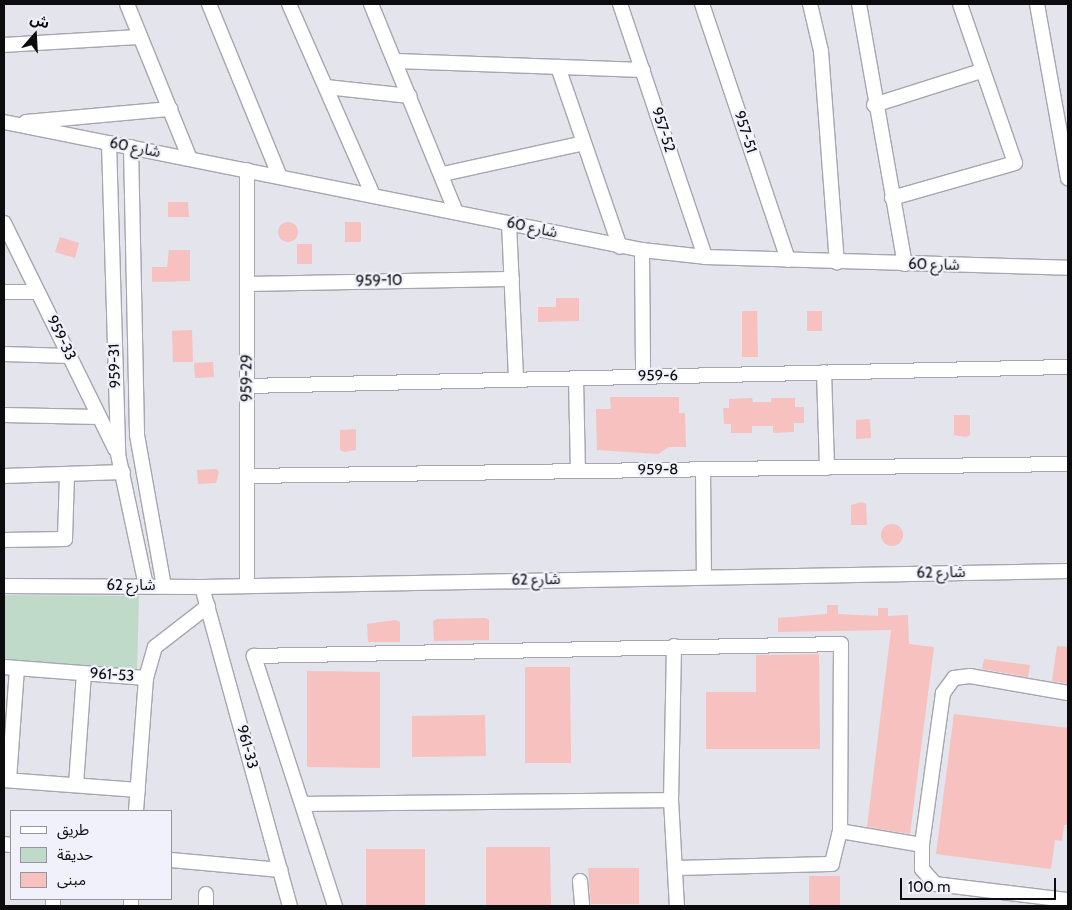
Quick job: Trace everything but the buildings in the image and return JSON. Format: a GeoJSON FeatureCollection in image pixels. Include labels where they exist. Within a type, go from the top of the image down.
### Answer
{"type":"FeatureCollection","features":[{"type":"Feature","properties":{"kind":"street"},"geometry":{"type":"LineString","coordinates":[[126,4],[190,159]]}},
{"type":"Feature","properties":{"kind":"street"},"geometry":{"type":"LineString","coordinates":[[209,4],[280,177]]}},
{"type":"Feature","properties":{"kind":"street"},"geometry":{"type":"LineString","coordinates":[[289,4],[373,196]]}},
{"type":"Feature","properties":{"kind":"street"},"geometry":{"type":"LineString","coordinates":[[372,4],[443,174],[456,212]]}},
{"type":"Feature","properties":{"kind":"street","name":"957-52"},"geometry":{"type":"LineString","coordinates":[[620,4],[705,257]]}},
{"type":"Feature","properties":{"kind":"street","name":"957-51"},"geometry":{"type":"LineString","coordinates":[[702,4],[788,260]]}},
{"type":"Feature","properties":{"kind":"street"},"geometry":{"type":"LineString","coordinates":[[810,4],[820,52],[837,262]]}},
{"type":"Feature","properties":{"kind":"street"},"geometry":{"type":"LineString","coordinates":[[858,4],[874,105],[904,264]]}},
{"type":"Feature","properties":{"kind":"street"},"geometry":{"type":"LineString","coordinates":[[892,198],[1014,163],[981,71],[960,4]]}},
{"type":"Feature","properties":{"kind":"street"},"geometry":{"type":"LineString","coordinates":[[1037,4],[1068,178]]}},
{"type":"Feature","properties":{"kind":"street"},"geometry":{"type":"LineString","coordinates":[[4,45],[140,37]]}},
{"type":"Feature","properties":{"kind":"street"},"geometry":{"type":"LineString","coordinates":[[396,61],[642,70]]}},
{"type":"Feature","properties":{"kind":"street"},"geometry":{"type":"LineString","coordinates":[[558,67],[620,247]]}},
{"type":"Feature","properties":{"kind":"street"},"geometry":{"type":"LineString","coordinates":[[874,105],[981,71]]}},
{"type":"Feature","properties":{"kind":"street"},"geometry":{"type":"LineString","coordinates":[[326,87],[410,96]]}},
{"type":"Feature","properties":{"kind":"street"},"geometry":{"type":"LineString","coordinates":[[8,122],[170,109]]}},
{"type":"Feature","properties":{"kind":"street","name":"شارع 60"},"geometry":{"type":"LineString","coordinates":[[8,122],[620,247],[705,257],[1068,268]]}},
{"type":"Feature","properties":{"kind":"street","name":"959-31"},"geometry":{"type":"LineString","coordinates":[[109,143],[118,454],[146,586]]}},
{"type":"Feature","properties":{"kind":"street"},"geometry":{"type":"LineString","coordinates":[[443,174],[584,143]]}},
{"type":"Feature","properties":{"kind":"street","name":"959-31"},"geometry":{"type":"LineString","coordinates":[[131,147],[137,435],[164,586]]}},
{"type":"Feature","properties":{"kind":"street","name":"959-29"},"geometry":{"type":"LineString","coordinates":[[247,170],[247,586]]}},
{"type":"Feature","properties":{"kind":"street"},"geometry":{"type":"LineString","coordinates":[[509,223],[516,379]]}},
{"type":"Feature","properties":{"kind":"street","name":"959-33"},"geometry":{"type":"LineString","coordinates":[[5,230],[38,292],[118,454]]}},
{"type":"Feature","properties":{"kind":"street"},"geometry":{"type":"LineString","coordinates":[[642,250],[642,376]]}},
{"type":"Feature","properties":{"kind":"street","name":"959-10"},"geometry":{"type":"LineString","coordinates":[[247,284],[512,280]]}},
{"type":"Feature","properties":{"kind":"street"},"geometry":{"type":"LineString","coordinates":[[4,292],[38,292]]}},
{"type":"Feature","properties":{"kind":"street"},"geometry":{"type":"LineString","coordinates":[[4,354],[69,356]]}},
{"type":"Feature","properties":{"kind":"street","name":"959-6"},"geometry":{"type":"LineString","coordinates":[[247,386],[1068,367]]}},
{"type":"Feature","properties":{"kind":"street"},"geometry":{"type":"LineString","coordinates":[[824,372],[827,468]]}},
{"type":"Feature","properties":{"kind":"street"},"geometry":{"type":"LineString","coordinates":[[576,378],[578,472]]}},
{"type":"Feature","properties":{"kind":"street"},"geometry":{"type":"LineString","coordinates":[[4,415],[99,417]]}},
{"type":"Feature","properties":{"kind":"street","name":"959-8"},"geometry":{"type":"LineString","coordinates":[[247,476],[1068,464]]}},
{"type":"Feature","properties":{"kind":"street"},"geometry":{"type":"LineString","coordinates":[[703,470],[704,576]]}},
{"type":"Feature","properties":{"kind":"street"},"geometry":{"type":"LineString","coordinates":[[4,476],[67,476],[123,472]]}},
{"type":"Feature","properties":{"kind":"street"},"geometry":{"type":"LineString","coordinates":[[4,540],[65,539],[67,476]]}},
{"type":"Feature","properties":{"kind":"street","name":"شارع 62"},"geometry":{"type":"LineString","coordinates":[[4,586],[202,587],[704,576],[1068,571]]}},
{"type":"Feature","properties":{"kind":"street","name":"961-33"},"geometry":{"type":"LineString","coordinates":[[202,587],[290,906]]}},
{"type":"Feature","properties":{"kind":"street"},"geometry":{"type":"LineString","coordinates":[[146,678],[155,646],[208,606]]}},
{"type":"Feature","properties":{"kind":"street"},"geometry":{"type":"LineString","coordinates":[[335,906],[305,804],[254,656],[841,644],[840,831],[832,864],[675,868]]}},
{"type":"Feature","properties":{"kind":"street"},"geometry":{"type":"LineString","coordinates":[[674,646],[671,800],[677,906]]}},
{"type":"Feature","properties":{"kind":"street"},"geometry":{"type":"LineString","coordinates":[[10,668],[6,780],[138,790]]}},
{"type":"Feature","properties":{"kind":"street","name":"961-53"},"geometry":{"type":"LineString","coordinates":[[10,668],[146,678],[136,810]]}},
{"type":"Feature","properties":{"kind":"street"},"geometry":{"type":"LineString","coordinates":[[76,785],[84,673]]}},
{"type":"Feature","properties":{"kind":"street"},"geometry":{"type":"LineString","coordinates":[[1068,693],[970,676],[954,678],[943,693],[922,846],[922,869],[935,884],[1068,900]]}},
{"type":"Feature","properties":{"kind":"street"},"geometry":{"type":"LineString","coordinates":[[305,804],[671,800]]}},
{"type":"Feature","properties":{"kind":"street"},"geometry":{"type":"LineString","coordinates":[[840,831],[922,846]]}},
{"type":"Feature","properties":{"kind":"street"},"geometry":{"type":"LineString","coordinates":[[172,860],[280,870]]}},
{"type":"Feature","properties":{"kind":"street"},"geometry":{"type":"LineString","coordinates":[[580,881],[582,906]]}},
{"type":"Feature","properties":{"kind":"green space"},"geometry":{"type":"Polygon","coordinates":[[[4,595],[139,596],[137,671],[4,659],[4,595]]]}}]}
